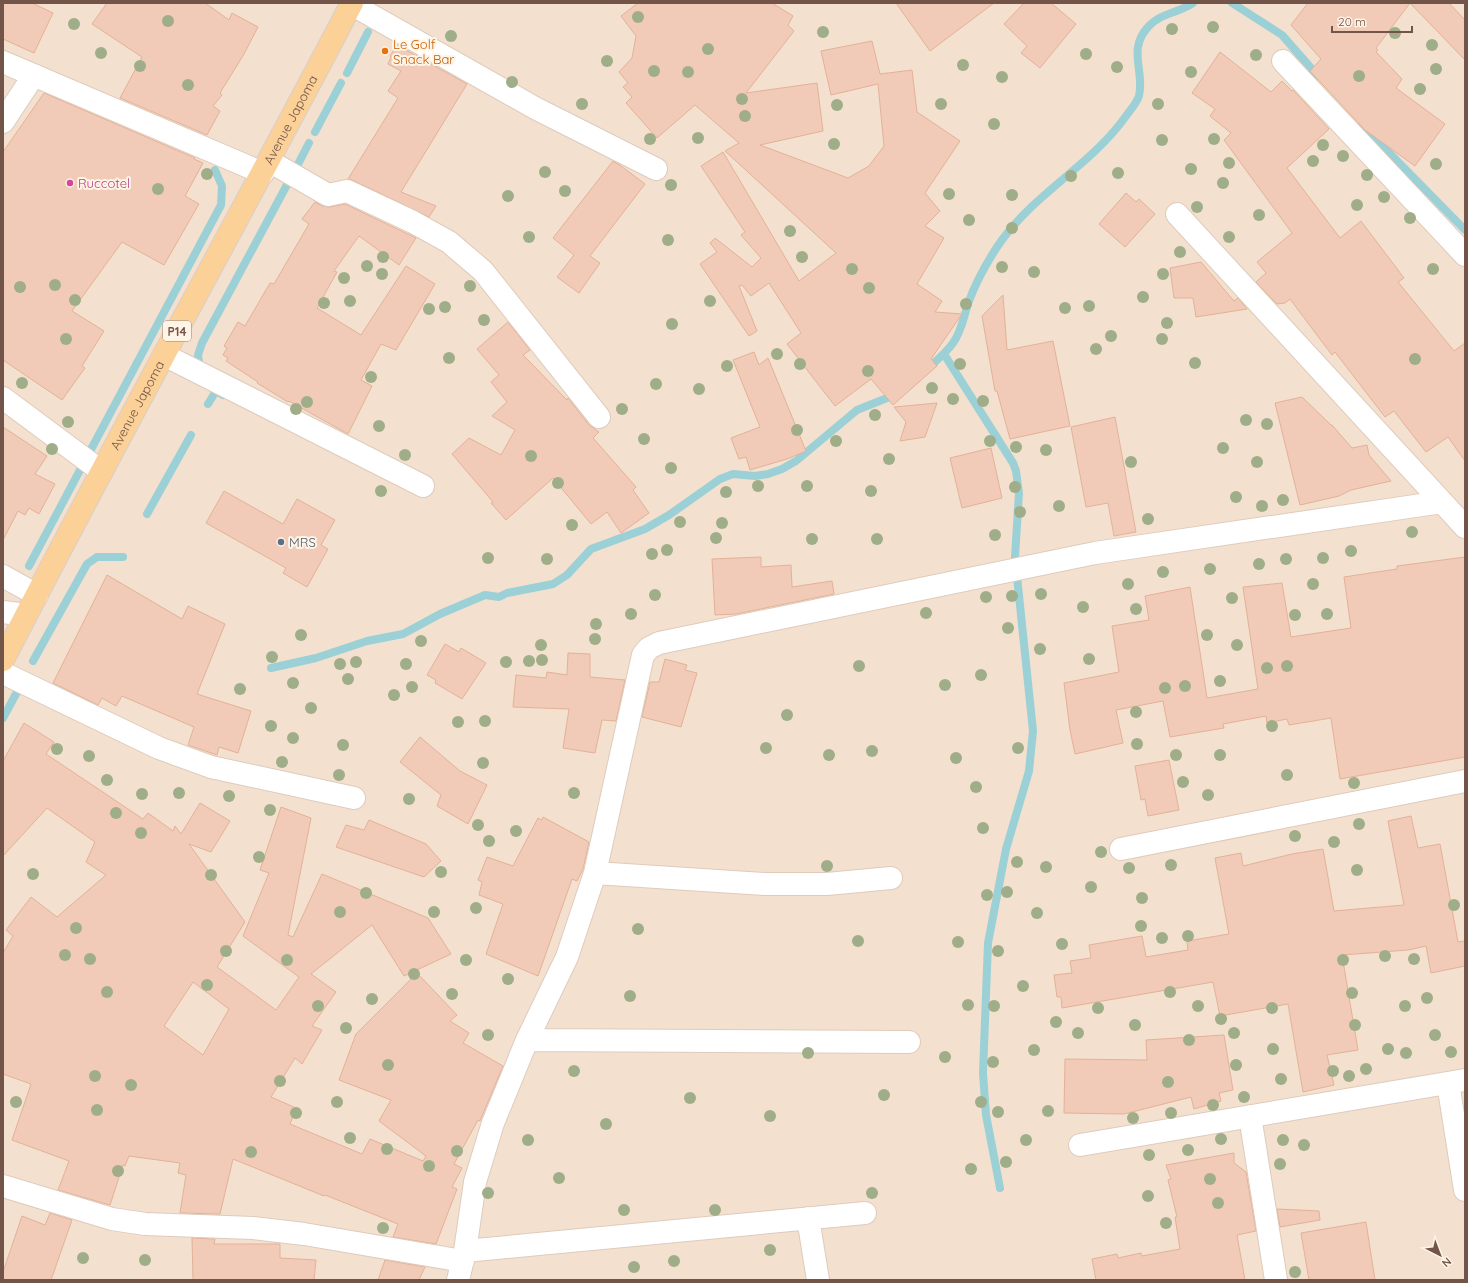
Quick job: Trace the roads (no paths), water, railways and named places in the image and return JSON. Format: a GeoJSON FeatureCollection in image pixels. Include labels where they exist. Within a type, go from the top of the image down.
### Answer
{"type":"FeatureCollection","features":[{"type":"Feature","properties":{"kind":"main road","name":"Avenue Japoma"},"geometry":{"type":"LineString","coordinates":[[3,660],[101,471],[266,167],[351,4]]}},
{"type":"Feature","properties":{"kind":"street"},"geometry":{"type":"LineString","coordinates":[[351,4],[535,108],[656,169]]}},
{"type":"Feature","properties":{"kind":"street"},"geometry":{"type":"LineString","coordinates":[[1283,61],[1465,255]]}},
{"type":"Feature","properties":{"kind":"street"},"geometry":{"type":"LineString","coordinates":[[3,62],[266,167],[328,195],[347,191],[413,222],[450,242],[482,271],[600,417]]}},
{"type":"Feature","properties":{"kind":"street"},"geometry":{"type":"LineString","coordinates":[[3,122],[34,75]]}},
{"type":"Feature","properties":{"kind":"street"},"geometry":{"type":"LineString","coordinates":[[1177,214],[1465,527]]}},
{"type":"Feature","properties":{"kind":"street"},"geometry":{"type":"LineString","coordinates":[[164,355],[423,486]]}},
{"type":"Feature","properties":{"kind":"street"},"geometry":{"type":"LineString","coordinates":[[3,398],[101,471]]}},
{"type":"Feature","properties":{"kind":"street"},"geometry":{"type":"LineString","coordinates":[[462,1264],[475,1182],[493,1123],[527,1040],[567,957],[595,873],[643,655],[649,648],[659,643],[1095,554],[1442,502]]}},
{"type":"Feature","properties":{"kind":"street"},"geometry":{"type":"LineString","coordinates":[[3,576],[37,595]]}},
{"type":"Feature","properties":{"kind":"street"},"geometry":{"type":"LineString","coordinates":[[3,612],[26,615]]}},
{"type":"Feature","properties":{"kind":"street"},"geometry":{"type":"LineString","coordinates":[[3,672],[159,748],[211,767],[354,798]]}},
{"type":"Feature","properties":{"kind":"street"},"geometry":{"type":"LineString","coordinates":[[1121,849],[1465,781]]}},
{"type":"Feature","properties":{"kind":"street"},"geometry":{"type":"LineString","coordinates":[[595,873],[765,884],[827,884],[891,878]]}},
{"type":"Feature","properties":{"kind":"street"},"geometry":{"type":"LineString","coordinates":[[527,1040],[908,1042]]}},
{"type":"Feature","properties":{"kind":"street"},"geometry":{"type":"LineString","coordinates":[[1080,1145],[1456,1081],[1465,1190]]}},
{"type":"Feature","properties":{"kind":"street"},"geometry":{"type":"LineString","coordinates":[[1250,1116],[1276,1280]]}},
{"type":"Feature","properties":{"kind":"street"},"geometry":{"type":"LineString","coordinates":[[3,1186],[112,1219],[145,1224],[253,1228],[304,1234],[462,1264],[808,1218],[866,1213]]}},
{"type":"Feature","properties":{"kind":"street"},"geometry":{"type":"LineString","coordinates":[[808,1218],[818,1280]]}},
{"type":"Feature","properties":{"kind":"waterway"},"geometry":{"type":"LineString","coordinates":[[927,369],[941,357],[953,343],[961,328],[969,301],[978,280],[997,247],[1011,229],[1043,196],[1095,151],[1112,134],[1135,104],[1139,96],[1140,87],[1138,61],[1139,44],[1148,27],[1158,19],[1193,3]]}},
{"type":"Feature","properties":{"kind":"waterway"},"geometry":{"type":"LineString","coordinates":[[1232,3],[1282,35],[1318,76]]}},
{"type":"Feature","properties":{"kind":"waterway"},"geometry":{"type":"LineString","coordinates":[[347,73],[368,32]]}},
{"type":"Feature","properties":{"kind":"waterway"},"geometry":{"type":"LineString","coordinates":[[315,132],[341,83]]}},
{"type":"Feature","properties":{"kind":"waterway"},"geometry":{"type":"LineString","coordinates":[[1362,125],[1465,230]]}},
{"type":"Feature","properties":{"kind":"waterway"},"geometry":{"type":"LineString","coordinates":[[295,170],[309,143]]}},
{"type":"Feature","properties":{"kind":"waterway"},"geometry":{"type":"LineString","coordinates":[[29,566],[221,205],[222,186],[215,170]]}},
{"type":"Feature","properties":{"kind":"waterway"},"geometry":{"type":"LineString","coordinates":[[200,369],[198,355],[202,343],[289,181]]}},
{"type":"Feature","properties":{"kind":"waterway"},"geometry":{"type":"LineString","coordinates":[[944,354],[1013,463],[1016,471],[1019,493],[1015,557],[1033,731],[1029,771],[1006,849],[988,943],[983,1073],[986,1115],[1000,1188]]}},
{"type":"Feature","properties":{"kind":"waterway"},"geometry":{"type":"LineString","coordinates":[[208,404],[216,391],[223,395]]}},
{"type":"Feature","properties":{"kind":"waterway"},"geometry":{"type":"LineString","coordinates":[[271,668],[316,658],[367,641],[403,634],[440,614],[485,595],[499,597],[507,593],[553,584],[567,575],[591,549],[645,529],[669,515],[720,479],[733,474],[755,476],[768,474],[782,469],[796,461],[857,410],[887,398],[895,392]]}},
{"type":"Feature","properties":{"kind":"waterway"},"geometry":{"type":"LineString","coordinates":[[147,514],[191,435]]}},
{"type":"Feature","properties":{"kind":"waterway"},"geometry":{"type":"LineString","coordinates":[[33,661],[87,564],[97,557],[123,557]]}},
{"type":"Feature","properties":{"kind":"waterway"},"geometry":{"type":"LineString","coordinates":[[3,718],[17,692]]}},
{"type":"Feature","properties":{"kind":"place","name":"Le Golf Snack Bar"},"geometry":{"type":"Point","coordinates":[385,51]}},
{"type":"Feature","properties":{"kind":"place","name":"Ruccotel"},"geometry":{"type":"Point","coordinates":[70,183]}},
{"type":"Feature","properties":{"kind":"place","name":"MRS"},"geometry":{"type":"Point","coordinates":[281,542]}}]}
